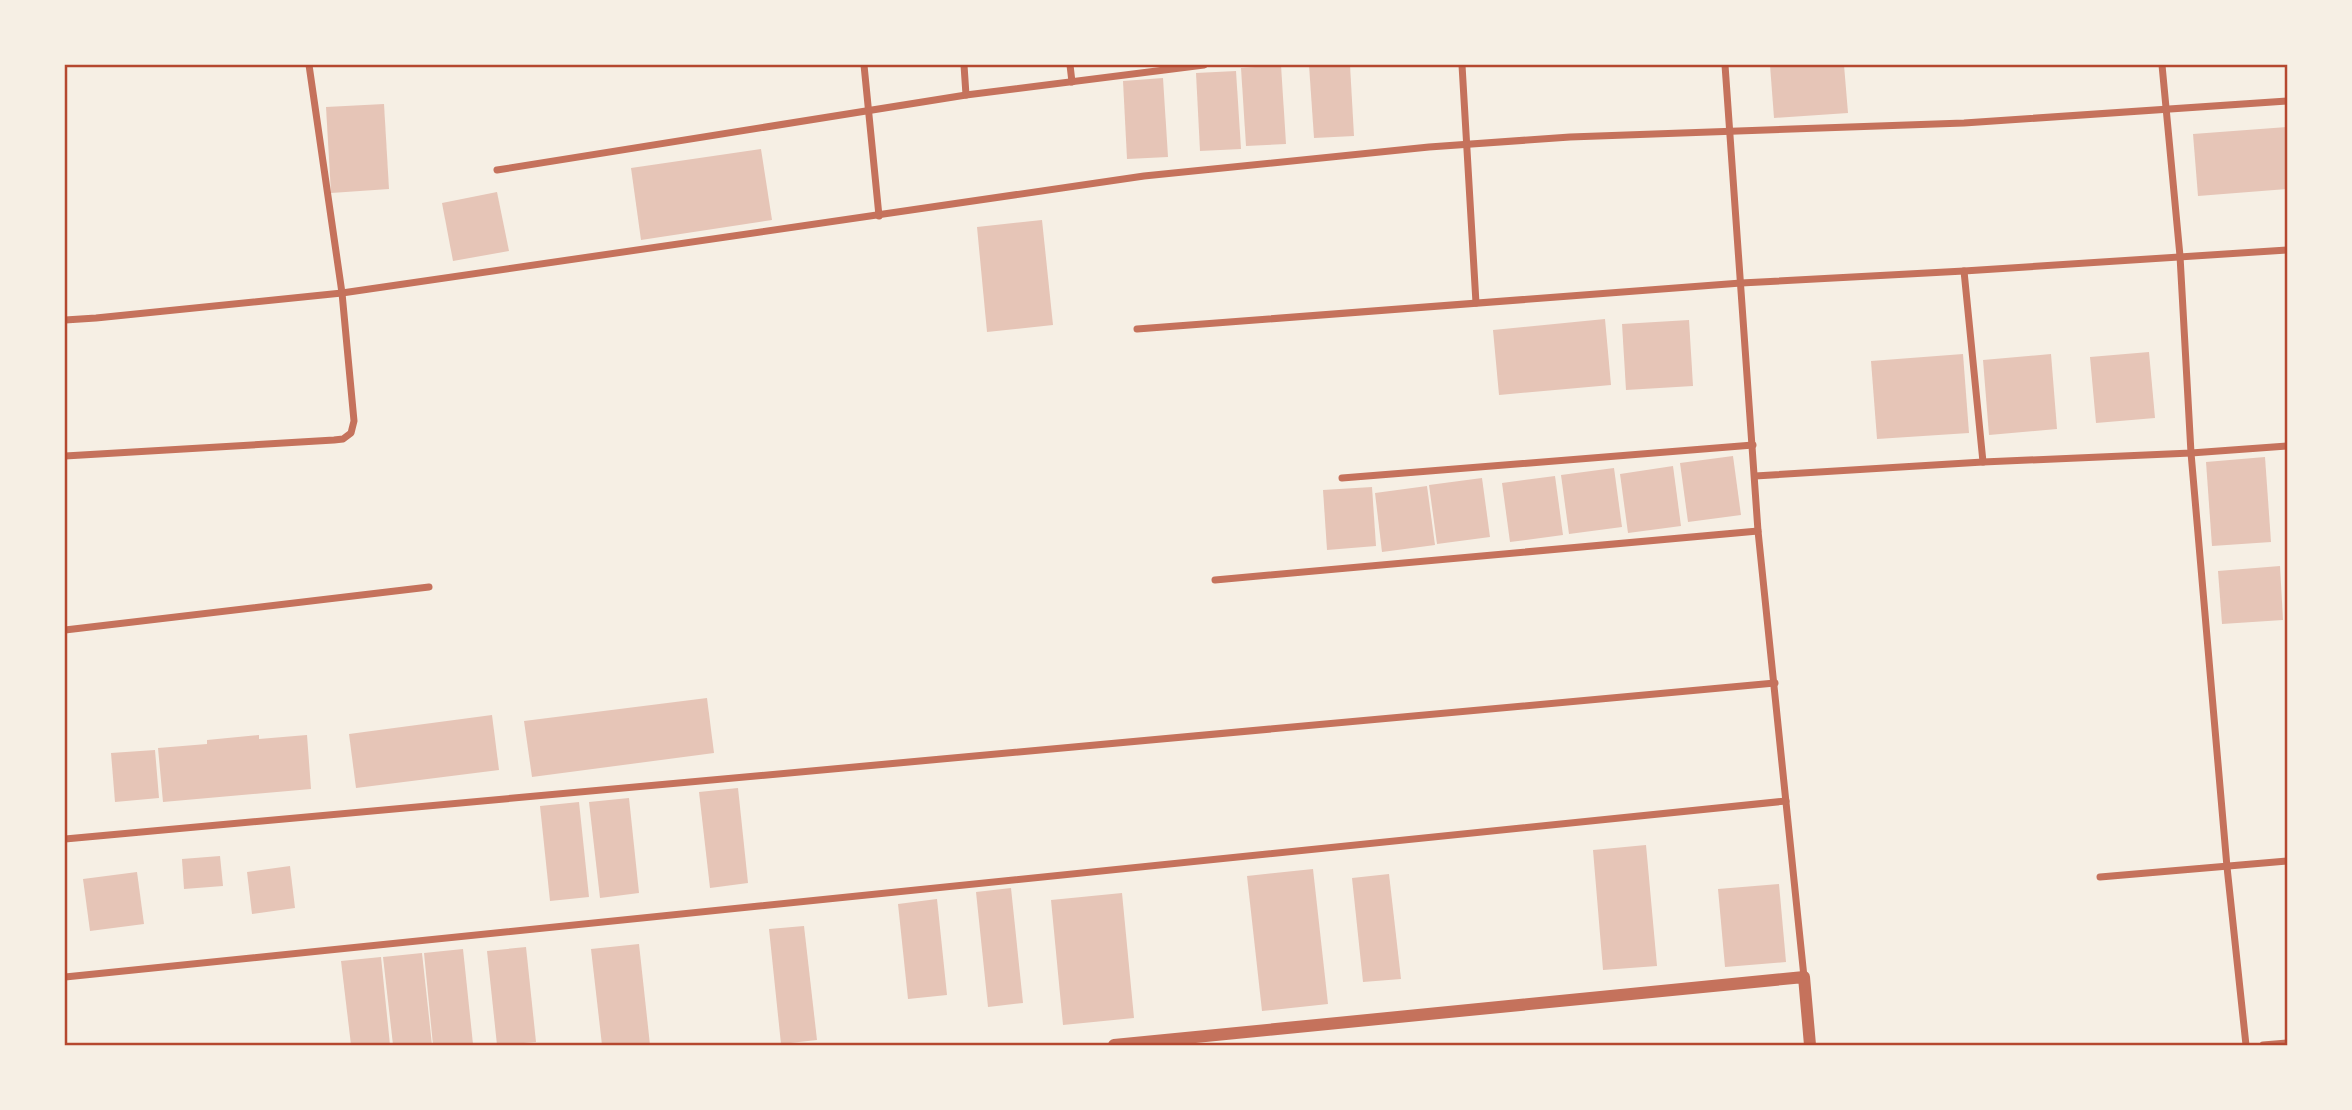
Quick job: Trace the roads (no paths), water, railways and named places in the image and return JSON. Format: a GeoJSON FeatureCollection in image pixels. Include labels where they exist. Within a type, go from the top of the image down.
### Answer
{"type":"FeatureCollection","features":[{"type":"Feature","properties":{"kind":"street"},"geometry":{"type":"LineString","coordinates":[[65,456],[343,439],[351,433],[354,421],[342,293],[309,65]]}},
{"type":"Feature","properties":{"kind":"street"},"geometry":{"type":"LineString","coordinates":[[864,65],[879,216]]}},
{"type":"Feature","properties":{"kind":"street"},"geometry":{"type":"LineString","coordinates":[[964,65],[966,95]]}},
{"type":"Feature","properties":{"kind":"street"},"geometry":{"type":"LineString","coordinates":[[1070,65],[1072,82]]}},
{"type":"Feature","properties":{"kind":"street"},"geometry":{"type":"LineString","coordinates":[[497,170],[966,95],[1204,65]]}},
{"type":"Feature","properties":{"kind":"street"},"geometry":{"type":"LineString","coordinates":[[1462,65],[1476,303]]}},
{"type":"Feature","properties":{"kind":"street"},"geometry":{"type":"LineString","coordinates":[[1725,65],[1758,531],[1810,1045]]}},
{"type":"Feature","properties":{"kind":"street"},"geometry":{"type":"LineString","coordinates":[[2162,65],[2180,256],[2192,453],[2227,867],[2246,1045]]}},
{"type":"Feature","properties":{"kind":"street"},"geometry":{"type":"LineString","coordinates":[[65,320],[342,293],[1144,176],[1466,144],[1570,136],[1965,122],[2287,101]]}},
{"type":"Feature","properties":{"kind":"street"},"geometry":{"type":"LineString","coordinates":[[1137,329],[1741,283],[2287,250]]}},
{"type":"Feature","properties":{"kind":"street"},"geometry":{"type":"LineString","coordinates":[[1964,271],[1983,462]]}},
{"type":"Feature","properties":{"kind":"street"},"geometry":{"type":"LineString","coordinates":[[1342,478],[1753,445]]}},
{"type":"Feature","properties":{"kind":"street"},"geometry":{"type":"LineString","coordinates":[[1755,475],[2287,446]]}},
{"type":"Feature","properties":{"kind":"street"},"geometry":{"type":"LineString","coordinates":[[1215,580],[1758,531]]}},
{"type":"Feature","properties":{"kind":"street"},"geometry":{"type":"LineString","coordinates":[[65,630],[429,587]]}},
{"type":"Feature","properties":{"kind":"street"},"geometry":{"type":"LineString","coordinates":[[65,839],[1775,683]]}},
{"type":"Feature","properties":{"kind":"street"},"geometry":{"type":"LineString","coordinates":[[65,977],[1786,801]]}},
{"type":"Feature","properties":{"kind":"street"},"geometry":{"type":"LineString","coordinates":[[2100,877],[2287,860]]}},
{"type":"Feature","properties":{"kind":"street"},"geometry":{"type":"LineString","coordinates":[[1114,1045],[1804,977]]}},
{"type":"Feature","properties":{"kind":"street"},"geometry":{"type":"LineString","coordinates":[[2263,1045],[2287,1043]]}}]}
